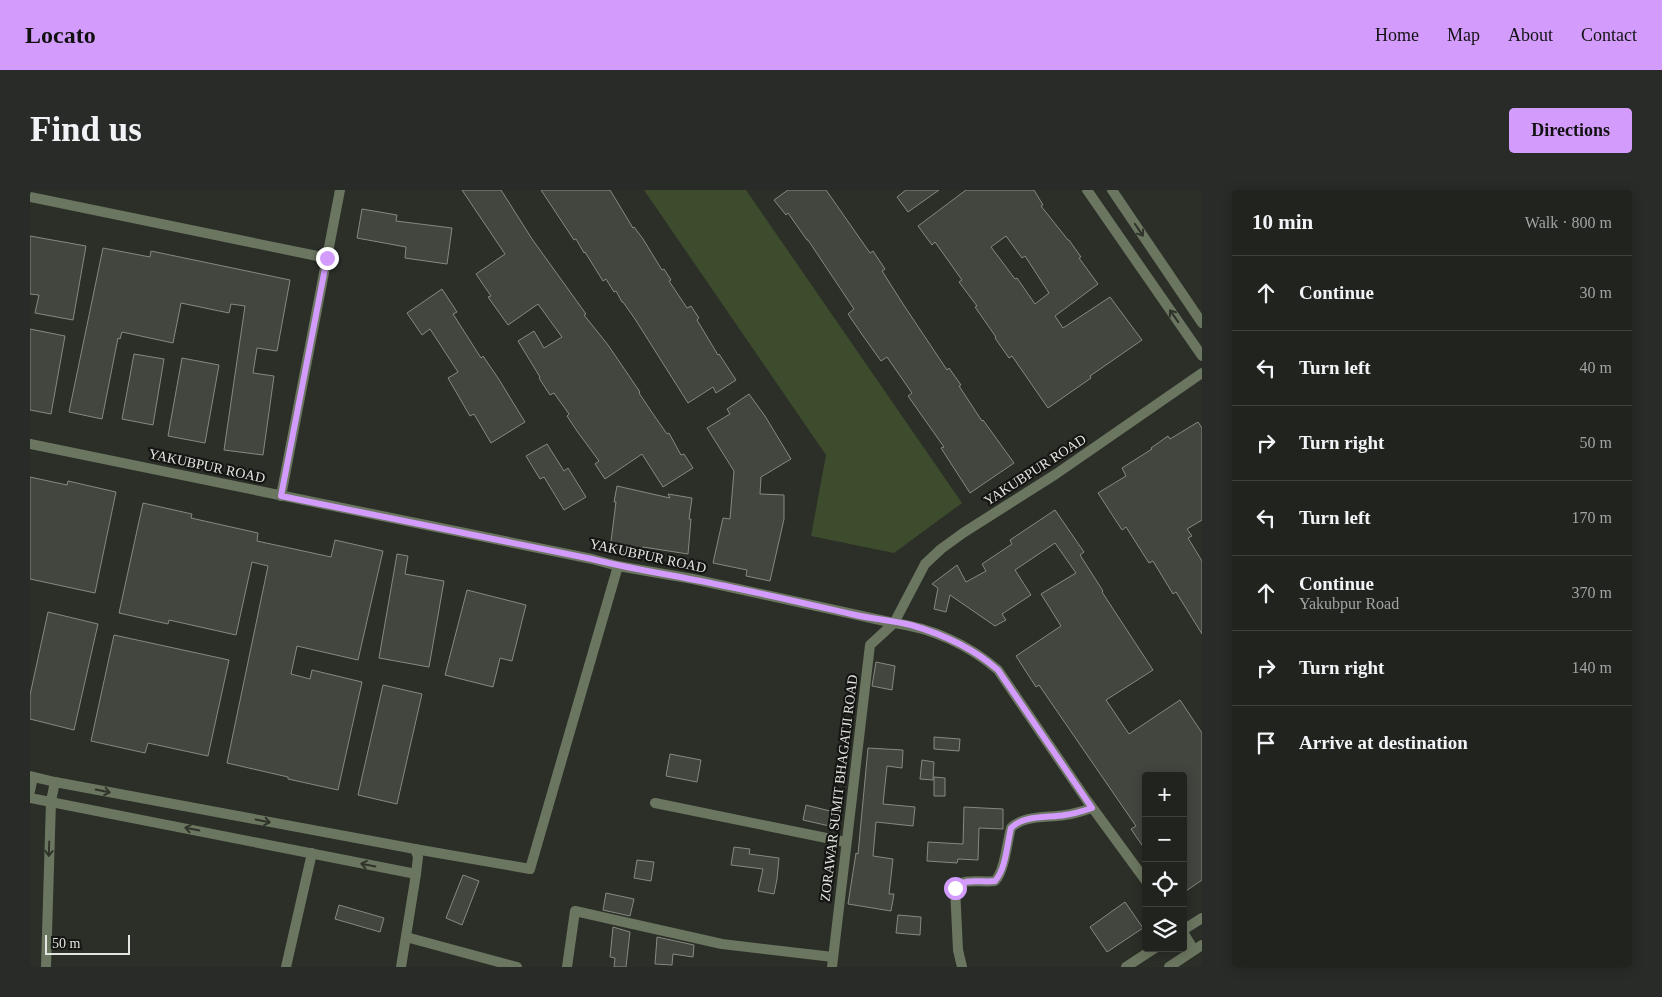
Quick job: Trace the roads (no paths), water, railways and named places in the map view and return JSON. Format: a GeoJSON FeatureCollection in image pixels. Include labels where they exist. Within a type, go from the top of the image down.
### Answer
{"type":"FeatureCollection","features":[{"type":"Feature","properties":{"kind":"street"},"geometry":{"type":"LineString","coordinates":[[281,496],[340,190]]}},
{"type":"Feature","properties":{"kind":"street"},"geometry":{"type":"LineString","coordinates":[[1087,190],[1202,356]]}},
{"type":"Feature","properties":{"kind":"street"},"geometry":{"type":"LineString","coordinates":[[1112,190],[1202,323]]}},
{"type":"Feature","properties":{"kind":"street"},"geometry":{"type":"LineString","coordinates":[[30,197],[327,258]]}},
{"type":"Feature","properties":{"kind":"street","name":"YAKUBPUR ROAD"},"geometry":{"type":"LineString","coordinates":[[30,444],[894,623],[925,564],[941,549],[1056,474],[1202,373]]}},
{"type":"Feature","properties":{"kind":"street"},"geometry":{"type":"LineString","coordinates":[[30,791],[32,776],[55,782],[530,869],[618,566]]}},
{"type":"Feature","properties":{"kind":"street"},"geometry":{"type":"LineString","coordinates":[[894,623],[909,625],[937,634],[969,649],[984,658],[998,670],[1092,808],[1142,876]]}},
{"type":"Feature","properties":{"kind":"street","name":"ZORAWAR SUMIT BHAGATJI ROAD"},"geometry":{"type":"LineString","coordinates":[[833,962],[870,645],[894,623]]}},
{"type":"Feature","properties":{"kind":"street"},"geometry":{"type":"LineString","coordinates":[[46,967],[51,801],[55,782]]}},
{"type":"Feature","properties":{"kind":"street"},"geometry":{"type":"LineString","coordinates":[[30,798],[416,874]]}},
{"type":"Feature","properties":{"kind":"street"},"geometry":{"type":"LineString","coordinates":[[655,803],[846,842]]}},
{"type":"Feature","properties":{"kind":"street"},"geometry":{"type":"LineString","coordinates":[[962,967],[958,950],[955,888],[959,883],[967,881],[995,881],[999,877],[1011,828],[1015,823],[1024,820],[1066,815],[1092,808]]}},
{"type":"Feature","properties":{"kind":"street"},"geometry":{"type":"LineString","coordinates":[[401,967],[416,874],[418,857],[415,849]]}},
{"type":"Feature","properties":{"kind":"street"},"geometry":{"type":"LineString","coordinates":[[286,967],[312,853]]}},
{"type":"Feature","properties":{"kind":"street"},"geometry":{"type":"LineString","coordinates":[[567,967],[575,911],[722,944],[833,962]]}},
{"type":"Feature","properties":{"kind":"street"},"geometry":{"type":"LineString","coordinates":[[1187,928],[1202,918]]}},
{"type":"Feature","properties":{"kind":"street"},"geometry":{"type":"LineString","coordinates":[[1169,967],[1198,947],[1187,935]]}},
{"type":"Feature","properties":{"kind":"street"},"geometry":{"type":"LineString","coordinates":[[406,937],[517,967]]}},
{"type":"Feature","properties":{"kind":"street"},"geometry":{"type":"LineString","coordinates":[[1126,967],[1149,952]]}}]}
